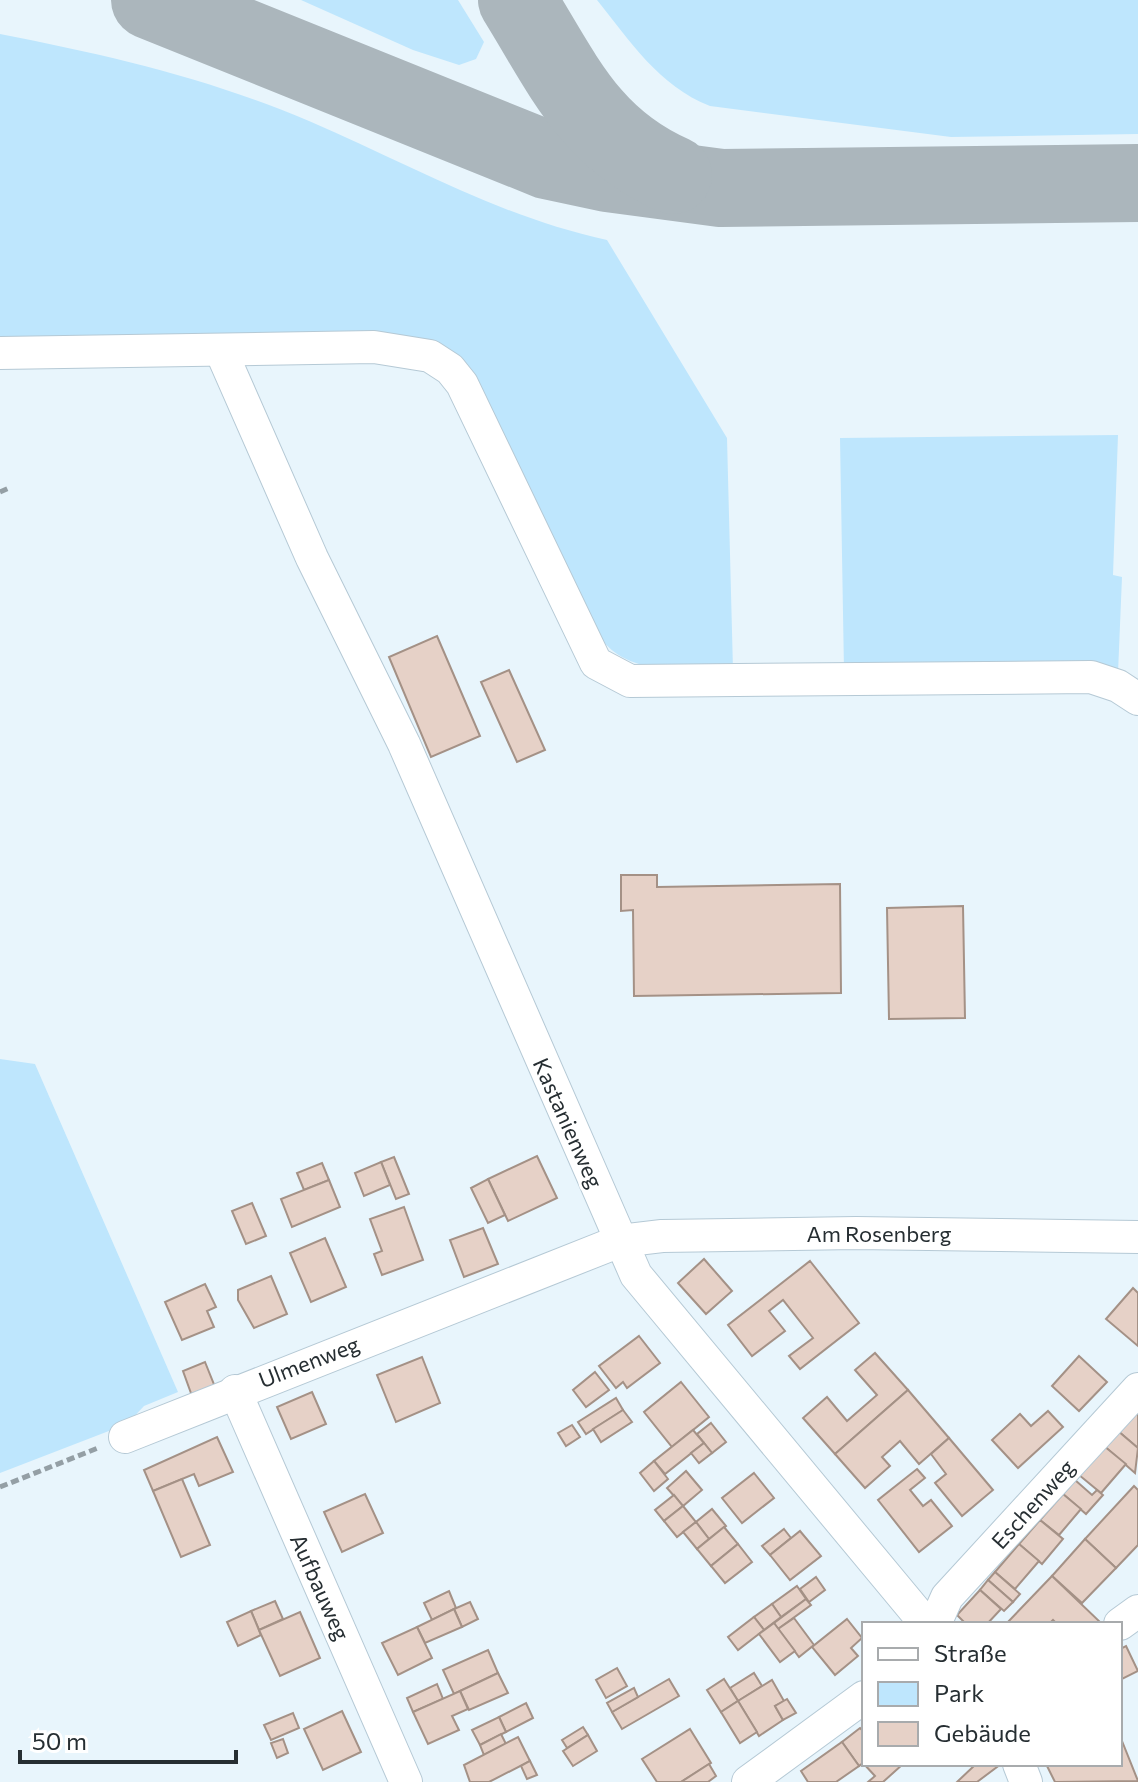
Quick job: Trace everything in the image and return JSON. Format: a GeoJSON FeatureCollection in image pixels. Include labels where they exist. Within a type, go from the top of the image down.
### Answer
{"type":"FeatureCollection","features":[{"type":"Feature","properties":{"kind":"street"},"geometry":{"type":"LineString","coordinates":[[0,353],[374,347],[430,356],[450,369],[487,429],[596,663],[630,681],[1091,677],[1118,686],[1138,699]]}},
{"type":"Feature","properties":{"kind":"street","name":"Kastanienweg"},"geometry":{"type":"LineString","coordinates":[[221,351],[312,558],[404,744],[636,1275],[924,1622]]}},
{"type":"Feature","properties":{"kind":"street","name":"Am Rosenberg"},"geometry":{"type":"LineString","coordinates":[[620,1241],[662,1236],[856,1233],[1138,1237]]}},
{"type":"Feature","properties":{"kind":"street","name":"Ulmenweg"},"geometry":{"type":"LineString","coordinates":[[125,1437],[620,1241]]}},
{"type":"Feature","properties":{"kind":"street","name":"Eschenweg"},"geometry":{"type":"LineString","coordinates":[[936,1622],[947,1597],[1138,1389]]}},
{"type":"Feature","properties":{"kind":"street","name":"Aufbauweg"},"geometry":{"type":"LineString","coordinates":[[235,1391],[406,1782]]}},
{"type":"Feature","properties":{"kind":"street"},"geometry":{"type":"LineString","coordinates":[[748,1782],[862,1698]]}},
{"type":"Feature","properties":{"kind":"path"},"geometry":{"type":"LineString","coordinates":[[0,492],[9,488]]}},
{"type":"Feature","properties":{"kind":"path"},"geometry":{"type":"LineString","coordinates":[[0,1487],[125,1437]]}},
{"type":"Feature","properties":{"kind":"green space"},"geometry":{"type":"Polygon","coordinates":[[[301,0],[458,0],[484,42],[476,59],[459,65],[413,50],[301,0]]]}},
{"type":"Feature","properties":{"kind":"green space"},"geometry":{"type":"Polygon","coordinates":[[[597,0],[1138,0],[1138,134],[951,137],[710,106],[675,87],[647,61],[597,0]]]}},
{"type":"Feature","properties":{"kind":"green space"},"geometry":{"type":"Polygon","coordinates":[[[0,34],[118,59],[233,92],[309,121],[492,204],[607,240],[727,438],[733,670],[676,670],[648,666],[622,657],[602,640],[577,605],[440,347],[0,341],[0,34]]]}},
{"type":"Feature","properties":{"kind":"green space"},"geometry":{"type":"Polygon","coordinates":[[[1118,435],[1113,575],[1122,577],[1118,673],[844,671],[840,438],[1118,435]]]}},
{"type":"Feature","properties":{"kind":"green space"},"geometry":{"type":"Polygon","coordinates":[[[0,1059],[35,1064],[178,1392],[144,1406],[127,1424],[0,1473],[0,1059]]]}},
{"type":"Feature","properties":{"kind":"building"},"geometry":{"type":"Polygon","coordinates":[[[437,636],[480,736],[431,757],[389,657],[437,636]]]}},
{"type":"Feature","properties":{"kind":"building"},"geometry":{"type":"Polygon","coordinates":[[[509,670],[545,750],[517,762],[481,682],[509,670]]]}},
{"type":"Feature","properties":{"kind":"building"},"geometry":{"type":"Polygon","coordinates":[[[621,875],[657,875],[657,887],[840,884],[841,993],[634,996],[633,910],[621,911],[621,875]]]}},
{"type":"Feature","properties":{"kind":"building"},"geometry":{"type":"Polygon","coordinates":[[[963,906],[965,1018],[889,1019],[887,908],[963,906]]]}},
{"type":"Feature","properties":{"kind":"building"},"geometry":{"type":"Polygon","coordinates":[[[537,1156],[557,1198],[508,1221],[488,1179],[537,1156]]]}},
{"type":"Feature","properties":{"kind":"building"},"geometry":{"type":"Polygon","coordinates":[[[394,1157],[409,1194],[396,1199],[381,1162],[394,1157]]]}},
{"type":"Feature","properties":{"kind":"building"},"geometry":{"type":"Polygon","coordinates":[[[381,1162],[390,1185],[364,1196],[355,1173],[381,1162]]]}},
{"type":"Feature","properties":{"kind":"building"},"geometry":{"type":"Polygon","coordinates":[[[322,1163],[329,1180],[304,1190],[297,1173],[322,1163]]]}},
{"type":"Feature","properties":{"kind":"building"},"geometry":{"type":"Polygon","coordinates":[[[488,1179],[505,1215],[488,1223],[471,1188],[488,1179]]]}},
{"type":"Feature","properties":{"kind":"building"},"geometry":{"type":"Polygon","coordinates":[[[329,1180],[340,1207],[292,1227],[281,1199],[329,1180]]]}},
{"type":"Feature","properties":{"kind":"building"},"geometry":{"type":"Polygon","coordinates":[[[252,1203],[266,1236],[246,1244],[232,1211],[252,1203]]]}},
{"type":"Feature","properties":{"kind":"building"},"geometry":{"type":"Polygon","coordinates":[[[404,1207],[423,1260],[382,1275],[374,1254],[382,1251],[370,1219],[404,1207]]]}},
{"type":"Feature","properties":{"kind":"building"},"geometry":{"type":"Polygon","coordinates":[[[483,1228],[498,1264],[464,1277],[450,1240],[483,1228]]]}},
{"type":"Feature","properties":{"kind":"building"},"geometry":{"type":"Polygon","coordinates":[[[325,1238],[346,1287],[311,1302],[290,1253],[325,1238]]]}},
{"type":"Feature","properties":{"kind":"building"},"geometry":{"type":"Polygon","coordinates":[[[704,1259],[732,1291],[706,1314],[678,1283],[704,1259]]]}},
{"type":"Feature","properties":{"kind":"building"},"geometry":{"type":"Polygon","coordinates":[[[810,1261],[859,1323],[800,1369],[789,1356],[813,1338],[783,1300],[769,1311],[785,1331],[752,1356],[728,1325],[810,1261]]]}},
{"type":"Feature","properties":{"kind":"building"},"geometry":{"type":"Polygon","coordinates":[[[271,1276],[287,1314],[254,1328],[238,1300],[238,1290],[271,1276]]]}},
{"type":"Feature","properties":{"kind":"building"},"geometry":{"type":"Polygon","coordinates":[[[205,1284],[216,1307],[207,1311],[214,1327],[182,1340],[165,1302],[205,1284]]]}},
{"type":"Feature","properties":{"kind":"building"},"geometry":{"type":"Polygon","coordinates":[[[1133,1288],[1138,1293],[1138,1346],[1106,1319],[1133,1288]]]}},
{"type":"Feature","properties":{"kind":"building"},"geometry":{"type":"Polygon","coordinates":[[[639,1336],[660,1363],[627,1388],[623,1382],[616,1388],[599,1366],[639,1336]]]}},
{"type":"Feature","properties":{"kind":"building"},"geometry":{"type":"Polygon","coordinates":[[[875,1353],[908,1390],[835,1454],[803,1418],[827,1397],[847,1421],[877,1395],[855,1370],[875,1353]]]}},
{"type":"Feature","properties":{"kind":"building"},"geometry":{"type":"Polygon","coordinates":[[[1079,1356],[1107,1382],[1079,1411],[1052,1386],[1079,1356]]]}},
{"type":"Feature","properties":{"kind":"building"},"geometry":{"type":"Polygon","coordinates":[[[422,1357],[440,1403],[396,1422],[377,1375],[422,1357]]]}},
{"type":"Feature","properties":{"kind":"building"},"geometry":{"type":"Polygon","coordinates":[[[205,1362],[215,1387],[192,1396],[183,1371],[205,1362]]]}},
{"type":"Feature","properties":{"kind":"building"},"geometry":{"type":"Polygon","coordinates":[[[595,1372],[609,1390],[586,1407],[573,1390],[595,1372]]]}},
{"type":"Feature","properties":{"kind":"building"},"geometry":{"type":"Polygon","coordinates":[[[681,1382],[709,1417],[672,1447],[644,1412],[681,1382]]]}},
{"type":"Feature","properties":{"kind":"building"},"geometry":{"type":"Polygon","coordinates":[[[908,1390],[949,1438],[919,1464],[900,1441],[882,1457],[890,1466],[865,1488],[835,1454],[908,1390]]]}},
{"type":"Feature","properties":{"kind":"building"},"geometry":{"type":"Polygon","coordinates":[[[312,1392],[326,1424],[291,1439],[277,1407],[312,1392]]]}},
{"type":"Feature","properties":{"kind":"building"},"geometry":{"type":"Polygon","coordinates":[[[616,1398],[623,1410],[586,1434],[578,1422],[616,1398]]]}},
{"type":"Feature","properties":{"kind":"building"},"geometry":{"type":"Polygon","coordinates":[[[1138,1407],[1138,1448],[1118,1431],[1138,1407]]]}},
{"type":"Feature","properties":{"kind":"building"},"geometry":{"type":"Polygon","coordinates":[[[623,1410],[632,1422],[601,1442],[593,1429],[623,1410]]]}},
{"type":"Feature","properties":{"kind":"building"},"geometry":{"type":"Polygon","coordinates":[[[1048,1411],[1063,1427],[1018,1468],[992,1440],[1020,1414],[1031,1426],[1048,1411]]]}},
{"type":"Feature","properties":{"kind":"building"},"geometry":{"type":"Polygon","coordinates":[[[711,1423],[726,1442],[712,1453],[697,1434],[711,1423]]]}},
{"type":"Feature","properties":{"kind":"building"},"geometry":{"type":"Polygon","coordinates":[[[572,1425],[580,1437],[566,1446],[558,1433],[572,1425]]]}},
{"type":"Feature","properties":{"kind":"building"},"geometry":{"type":"Polygon","coordinates":[[[693,1430],[704,1443],[665,1474],[654,1461],[693,1430]]]}},
{"type":"Feature","properties":{"kind":"building"},"geometry":{"type":"Polygon","coordinates":[[[1118,1431],[1138,1448],[1135,1473],[1104,1446],[1118,1431]]]}},
{"type":"Feature","properties":{"kind":"building"},"geometry":{"type":"Polygon","coordinates":[[[217,1437],[233,1472],[199,1486],[194,1474],[153,1491],[144,1470],[217,1437]]]}},
{"type":"Feature","properties":{"kind":"building"},"geometry":{"type":"Polygon","coordinates":[[[949,1438],[993,1490],[962,1516],[935,1483],[946,1474],[931,1454],[949,1438]]]}},
{"type":"Feature","properties":{"kind":"building"},"geometry":{"type":"Polygon","coordinates":[[[704,1443],[712,1453],[699,1463],[691,1453],[704,1443]]]}},
{"type":"Feature","properties":{"kind":"building"},"geometry":{"type":"Polygon","coordinates":[[[1104,1446],[1126,1464],[1101,1493],[1079,1475],[1104,1446]]]}},
{"type":"Feature","properties":{"kind":"building"},"geometry":{"type":"Polygon","coordinates":[[[654,1461],[668,1479],[654,1491],[640,1473],[654,1461]]]}},
{"type":"Feature","properties":{"kind":"building"},"geometry":{"type":"Polygon","coordinates":[[[917,1469],[925,1478],[910,1490],[923,1506],[931,1500],[952,1526],[919,1552],[878,1500],[917,1469]]]}},
{"type":"Feature","properties":{"kind":"building"},"geometry":{"type":"Polygon","coordinates":[[[686,1471],[702,1490],[683,1506],[667,1488],[686,1471]]]}},
{"type":"Feature","properties":{"kind":"building"},"geometry":{"type":"Polygon","coordinates":[[[754,1473],[774,1498],[742,1523],[722,1498],[754,1473]]]}},
{"type":"Feature","properties":{"kind":"building"},"geometry":{"type":"Polygon","coordinates":[[[182,1479],[210,1545],[181,1557],[153,1491],[182,1479]]]}},
{"type":"Feature","properties":{"kind":"building"},"geometry":{"type":"Polygon","coordinates":[[[1075,1480],[1092,1495],[1097,1490],[1103,1495],[1086,1514],[1063,1494],[1075,1480]]]}},
{"type":"Feature","properties":{"kind":"building"},"geometry":{"type":"Polygon","coordinates":[[[1134,1486],[1138,1490],[1138,1545],[1116,1568],[1085,1539],[1134,1486]]]}},
{"type":"Feature","properties":{"kind":"building"},"geometry":{"type":"Polygon","coordinates":[[[365,1494],[383,1533],[342,1552],[324,1512],[365,1494]]]}},
{"type":"Feature","properties":{"kind":"building"},"geometry":{"type":"Polygon","coordinates":[[[1063,1494],[1081,1509],[1059,1535],[1040,1520],[1063,1494]]]}},
{"type":"Feature","properties":{"kind":"building"},"geometry":{"type":"Polygon","coordinates":[[[674,1495],[683,1506],[664,1521],[655,1510],[674,1495]]]}},
{"type":"Feature","properties":{"kind":"building"},"geometry":{"type":"Polygon","coordinates":[[[683,1506],[696,1522],[677,1537],[664,1521],[683,1506]]]}},
{"type":"Feature","properties":{"kind":"building"},"geometry":{"type":"Polygon","coordinates":[[[712,1509],[726,1526],[709,1539],[696,1522],[712,1509]]]}},
{"type":"Feature","properties":{"kind":"building"},"geometry":{"type":"Polygon","coordinates":[[[1040,1520],[1063,1539],[1042,1564],[1019,1544],[1040,1520]]]}},
{"type":"Feature","properties":{"kind":"building"},"geometry":{"type":"Polygon","coordinates":[[[696,1522],[709,1539],[697,1549],[683,1532],[696,1522]]]}},
{"type":"Feature","properties":{"kind":"building"},"geometry":{"type":"Polygon","coordinates":[[[724,1527],[738,1544],[711,1566],[697,1549],[724,1527]]]}},
{"type":"Feature","properties":{"kind":"building"},"geometry":{"type":"Polygon","coordinates":[[[784,1529],[791,1538],[770,1555],[762,1546],[784,1529]]]}},
{"type":"Feature","properties":{"kind":"building"},"geometry":{"type":"Polygon","coordinates":[[[800,1531],[821,1556],[790,1580],[770,1555],[800,1531]]]}},
{"type":"Feature","properties":{"kind":"building"},"geometry":{"type":"Polygon","coordinates":[[[1085,1539],[1116,1568],[1082,1603],[1052,1576],[1085,1539]]]}},
{"type":"Feature","properties":{"kind":"building"},"geometry":{"type":"Polygon","coordinates":[[[738,1544],[752,1562],[725,1583],[711,1566],[738,1544]]]}},
{"type":"Feature","properties":{"kind":"building"},"geometry":{"type":"Polygon","coordinates":[[[1019,1544],[1039,1561],[1015,1589],[995,1572],[1019,1544]]]}},
{"type":"Feature","properties":{"kind":"building"},"geometry":{"type":"Polygon","coordinates":[[[995,1572],[1020,1594],[1013,1602],[988,1580],[995,1572]]]}},
{"type":"Feature","properties":{"kind":"building"},"geometry":{"type":"Polygon","coordinates":[[[1052,1576],[1100,1622],[1053,1620],[1008,1622],[1052,1576]]]}},
{"type":"Feature","properties":{"kind":"building"},"geometry":{"type":"Polygon","coordinates":[[[816,1577],[825,1590],[809,1602],[800,1589],[816,1577]]]}},
{"type":"Feature","properties":{"kind":"building"},"geometry":{"type":"Polygon","coordinates":[[[988,1580],[1013,1602],[1004,1611],[980,1590],[988,1580]]]}},
{"type":"Feature","properties":{"kind":"building"},"geometry":{"type":"Polygon","coordinates":[[[797,1586],[806,1599],[781,1617],[772,1604],[797,1586]]]}},
{"type":"Feature","properties":{"kind":"building"},"geometry":{"type":"Polygon","coordinates":[[[980,1590],[1001,1609],[989,1622],[964,1622],[957,1615],[980,1590]]]}},
{"type":"Feature","properties":{"kind":"building"},"geometry":{"type":"Polygon","coordinates":[[[449,1591],[456,1608],[432,1620],[424,1603],[449,1591]]]}},
{"type":"Feature","properties":{"kind":"building"},"geometry":{"type":"Polygon","coordinates":[[[806,1599],[811,1605],[778,1629],[774,1623],[806,1599]]]}},
{"type":"Feature","properties":{"kind":"building"},"geometry":{"type":"Polygon","coordinates":[[[275,1601],[283,1619],[259,1630],[251,1611],[275,1601]]]}},
{"type":"Feature","properties":{"kind":"building"},"geometry":{"type":"Polygon","coordinates":[[[470,1602],[478,1619],[462,1627],[454,1609],[470,1602]]]}},
{"type":"Feature","properties":{"kind":"building"},"geometry":{"type":"Polygon","coordinates":[[[772,1604],[781,1617],[764,1630],[754,1617],[772,1604]]]}},
{"type":"Feature","properties":{"kind":"building"},"geometry":{"type":"Polygon","coordinates":[[[454,1609],[462,1627],[425,1643],[417,1627],[454,1609]]]}},
{"type":"Feature","properties":{"kind":"building"},"geometry":{"type":"Polygon","coordinates":[[[251,1611],[261,1635],[238,1646],[227,1622],[251,1611]]]}},
{"type":"Feature","properties":{"kind":"building"},"geometry":{"type":"Polygon","coordinates":[[[300,1612],[320,1658],[280,1676],[259,1630],[300,1612]]]}},
{"type":"Feature","properties":{"kind":"building"},"geometry":{"type":"Polygon","coordinates":[[[754,1617],[764,1630],[738,1650],[728,1637],[754,1617]]]}},
{"type":"Feature","properties":{"kind":"building"},"geometry":{"type":"Polygon","coordinates":[[[794,1618],[814,1645],[799,1657],[778,1629],[794,1618]]]}},
{"type":"Feature","properties":{"kind":"building"},"geometry":{"type":"Polygon","coordinates":[[[847,1619],[862,1638],[851,1648],[858,1656],[835,1675],[812,1647],[847,1619]]]}},
{"type":"Feature","properties":{"kind":"building"},"geometry":{"type":"Polygon","coordinates":[[[774,1623],[795,1651],[780,1662],[759,1634],[774,1623]]]}},
{"type":"Feature","properties":{"kind":"building"},"geometry":{"type":"Polygon","coordinates":[[[417,1627],[432,1658],[398,1675],[382,1643],[417,1627]]]}},
{"type":"Feature","properties":{"kind":"building"},"geometry":{"type":"Polygon","coordinates":[[[1126,1646],[1138,1671],[1122,1679],[1122,1648],[1126,1646]]]}},
{"type":"Feature","properties":{"kind":"building"},"geometry":{"type":"Polygon","coordinates":[[[488,1650],[498,1673],[454,1694],[443,1670],[488,1650]]]}},
{"type":"Feature","properties":{"kind":"building"},"geometry":{"type":"Polygon","coordinates":[[[617,1668],[627,1686],[606,1698],[596,1680],[617,1668]]]}},
{"type":"Feature","properties":{"kind":"building"},"geometry":{"type":"Polygon","coordinates":[[[498,1673],[508,1693],[469,1710],[460,1691],[498,1673]]]}},
{"type":"Feature","properties":{"kind":"building"},"geometry":{"type":"Polygon","coordinates":[[[754,1673],[762,1686],[738,1701],[730,1688],[754,1673]]]}},
{"type":"Feature","properties":{"kind":"building"},"geometry":{"type":"Polygon","coordinates":[[[669,1679],[679,1696],[622,1729],[612,1712],[669,1679]]]}},
{"type":"Feature","properties":{"kind":"building"},"geometry":{"type":"Polygon","coordinates":[[[724,1679],[738,1701],[721,1712],[707,1690],[724,1679]]]}},
{"type":"Feature","properties":{"kind":"building"},"geometry":{"type":"Polygon","coordinates":[[[772,1680],[784,1701],[775,1706],[783,1720],[759,1736],[738,1701],[772,1680]]]}},
{"type":"Feature","properties":{"kind":"building"},"geometry":{"type":"Polygon","coordinates":[[[437,1684],[443,1699],[413,1712],[407,1698],[437,1684]]]}},
{"type":"Feature","properties":{"kind":"building"},"geometry":{"type":"Polygon","coordinates":[[[634,1688],[638,1697],[612,1712],[607,1703],[634,1688]]]}},
{"type":"Feature","properties":{"kind":"building"},"geometry":{"type":"Polygon","coordinates":[[[460,1691],[468,1709],[452,1716],[459,1730],[428,1744],[413,1712],[460,1691]]]}},
{"type":"Feature","properties":{"kind":"building"},"geometry":{"type":"Polygon","coordinates":[[[787,1699],[796,1713],[783,1720],[775,1706],[787,1699]]]}},
{"type":"Feature","properties":{"kind":"building"},"geometry":{"type":"Polygon","coordinates":[[[738,1701],[757,1732],[740,1743],[721,1712],[738,1701]]]}},
{"type":"Feature","properties":{"kind":"building"},"geometry":{"type":"Polygon","coordinates":[[[526,1703],[533,1718],[506,1732],[499,1717],[526,1703]]]}},
{"type":"Feature","properties":{"kind":"building"},"geometry":{"type":"Polygon","coordinates":[[[342,1711],[361,1752],[323,1770],[304,1729],[342,1711]]]}},
{"type":"Feature","properties":{"kind":"building"},"geometry":{"type":"Polygon","coordinates":[[[293,1713],[299,1728],[271,1740],[264,1725],[293,1713]]]}},
{"type":"Feature","properties":{"kind":"building"},"geometry":{"type":"Polygon","coordinates":[[[499,1717],[506,1732],[480,1745],[472,1730],[499,1717]]]}},
{"type":"Feature","properties":{"kind":"building"},"geometry":{"type":"Polygon","coordinates":[[[583,1727],[588,1735],[567,1748],[562,1740],[583,1727]]]}},
{"type":"Feature","properties":{"kind":"building"},"geometry":{"type":"Polygon","coordinates":[[[860,1728],[862,1730],[862,1764],[859,1766],[842,1742],[860,1728]]]}},
{"type":"Feature","properties":{"kind":"building"},"geometry":{"type":"Polygon","coordinates":[[[690,1729],[711,1763],[681,1782],[657,1782],[642,1759],[690,1729]]]}},
{"type":"Feature","properties":{"kind":"building"},"geometry":{"type":"Polygon","coordinates":[[[501,1734],[506,1744],[484,1755],[480,1745],[501,1734]]]}},
{"type":"Feature","properties":{"kind":"building"},"geometry":{"type":"Polygon","coordinates":[[[588,1735],[597,1751],[573,1766],[563,1751],[588,1735]]]}},
{"type":"Feature","properties":{"kind":"building"},"geometry":{"type":"Polygon","coordinates":[[[518,1737],[530,1761],[489,1782],[470,1782],[464,1765],[518,1737]]]}},
{"type":"Feature","properties":{"kind":"building"},"geometry":{"type":"Polygon","coordinates":[[[283,1739],[288,1753],[277,1758],[271,1743],[283,1739]]]}},
{"type":"Feature","properties":{"kind":"building"},"geometry":{"type":"Polygon","coordinates":[[[1122,1741],[1138,1781],[1055,1782],[1047,1766],[1122,1766],[1122,1741]]]}},
{"type":"Feature","properties":{"kind":"building"},"geometry":{"type":"Polygon","coordinates":[[[842,1742],[859,1766],[836,1782],[808,1782],[801,1771],[842,1742]]]}},
{"type":"Feature","properties":{"kind":"building"},"geometry":{"type":"Polygon","coordinates":[[[530,1761],[537,1775],[527,1779],[521,1766],[530,1761]]]}},
{"type":"Feature","properties":{"kind":"building"},"geometry":{"type":"Polygon","coordinates":[[[709,1764],[716,1776],[708,1782],[681,1782],[709,1764]]]}},
{"type":"Feature","properties":{"kind":"building"},"geometry":{"type":"Polygon","coordinates":[[[866,1766],[901,1766],[883,1782],[868,1782],[875,1776],[866,1766]]]}},
{"type":"Feature","properties":{"kind":"building"},"geometry":{"type":"Polygon","coordinates":[[[974,1766],[998,1766],[977,1782],[957,1782],[974,1766]]]}},
{"type":"Feature","properties":{"kind":"taxiway"},"geometry":{"type":"LineString","coordinates":[[150,0],[547,160],[608,173],[721,188],[1138,183]]}},
{"type":"Feature","properties":{"kind":"taxiway"},"geometry":{"type":"LineString","coordinates":[[517,0],[564,78],[599,123],[644,160],[673,175]]}}]}
